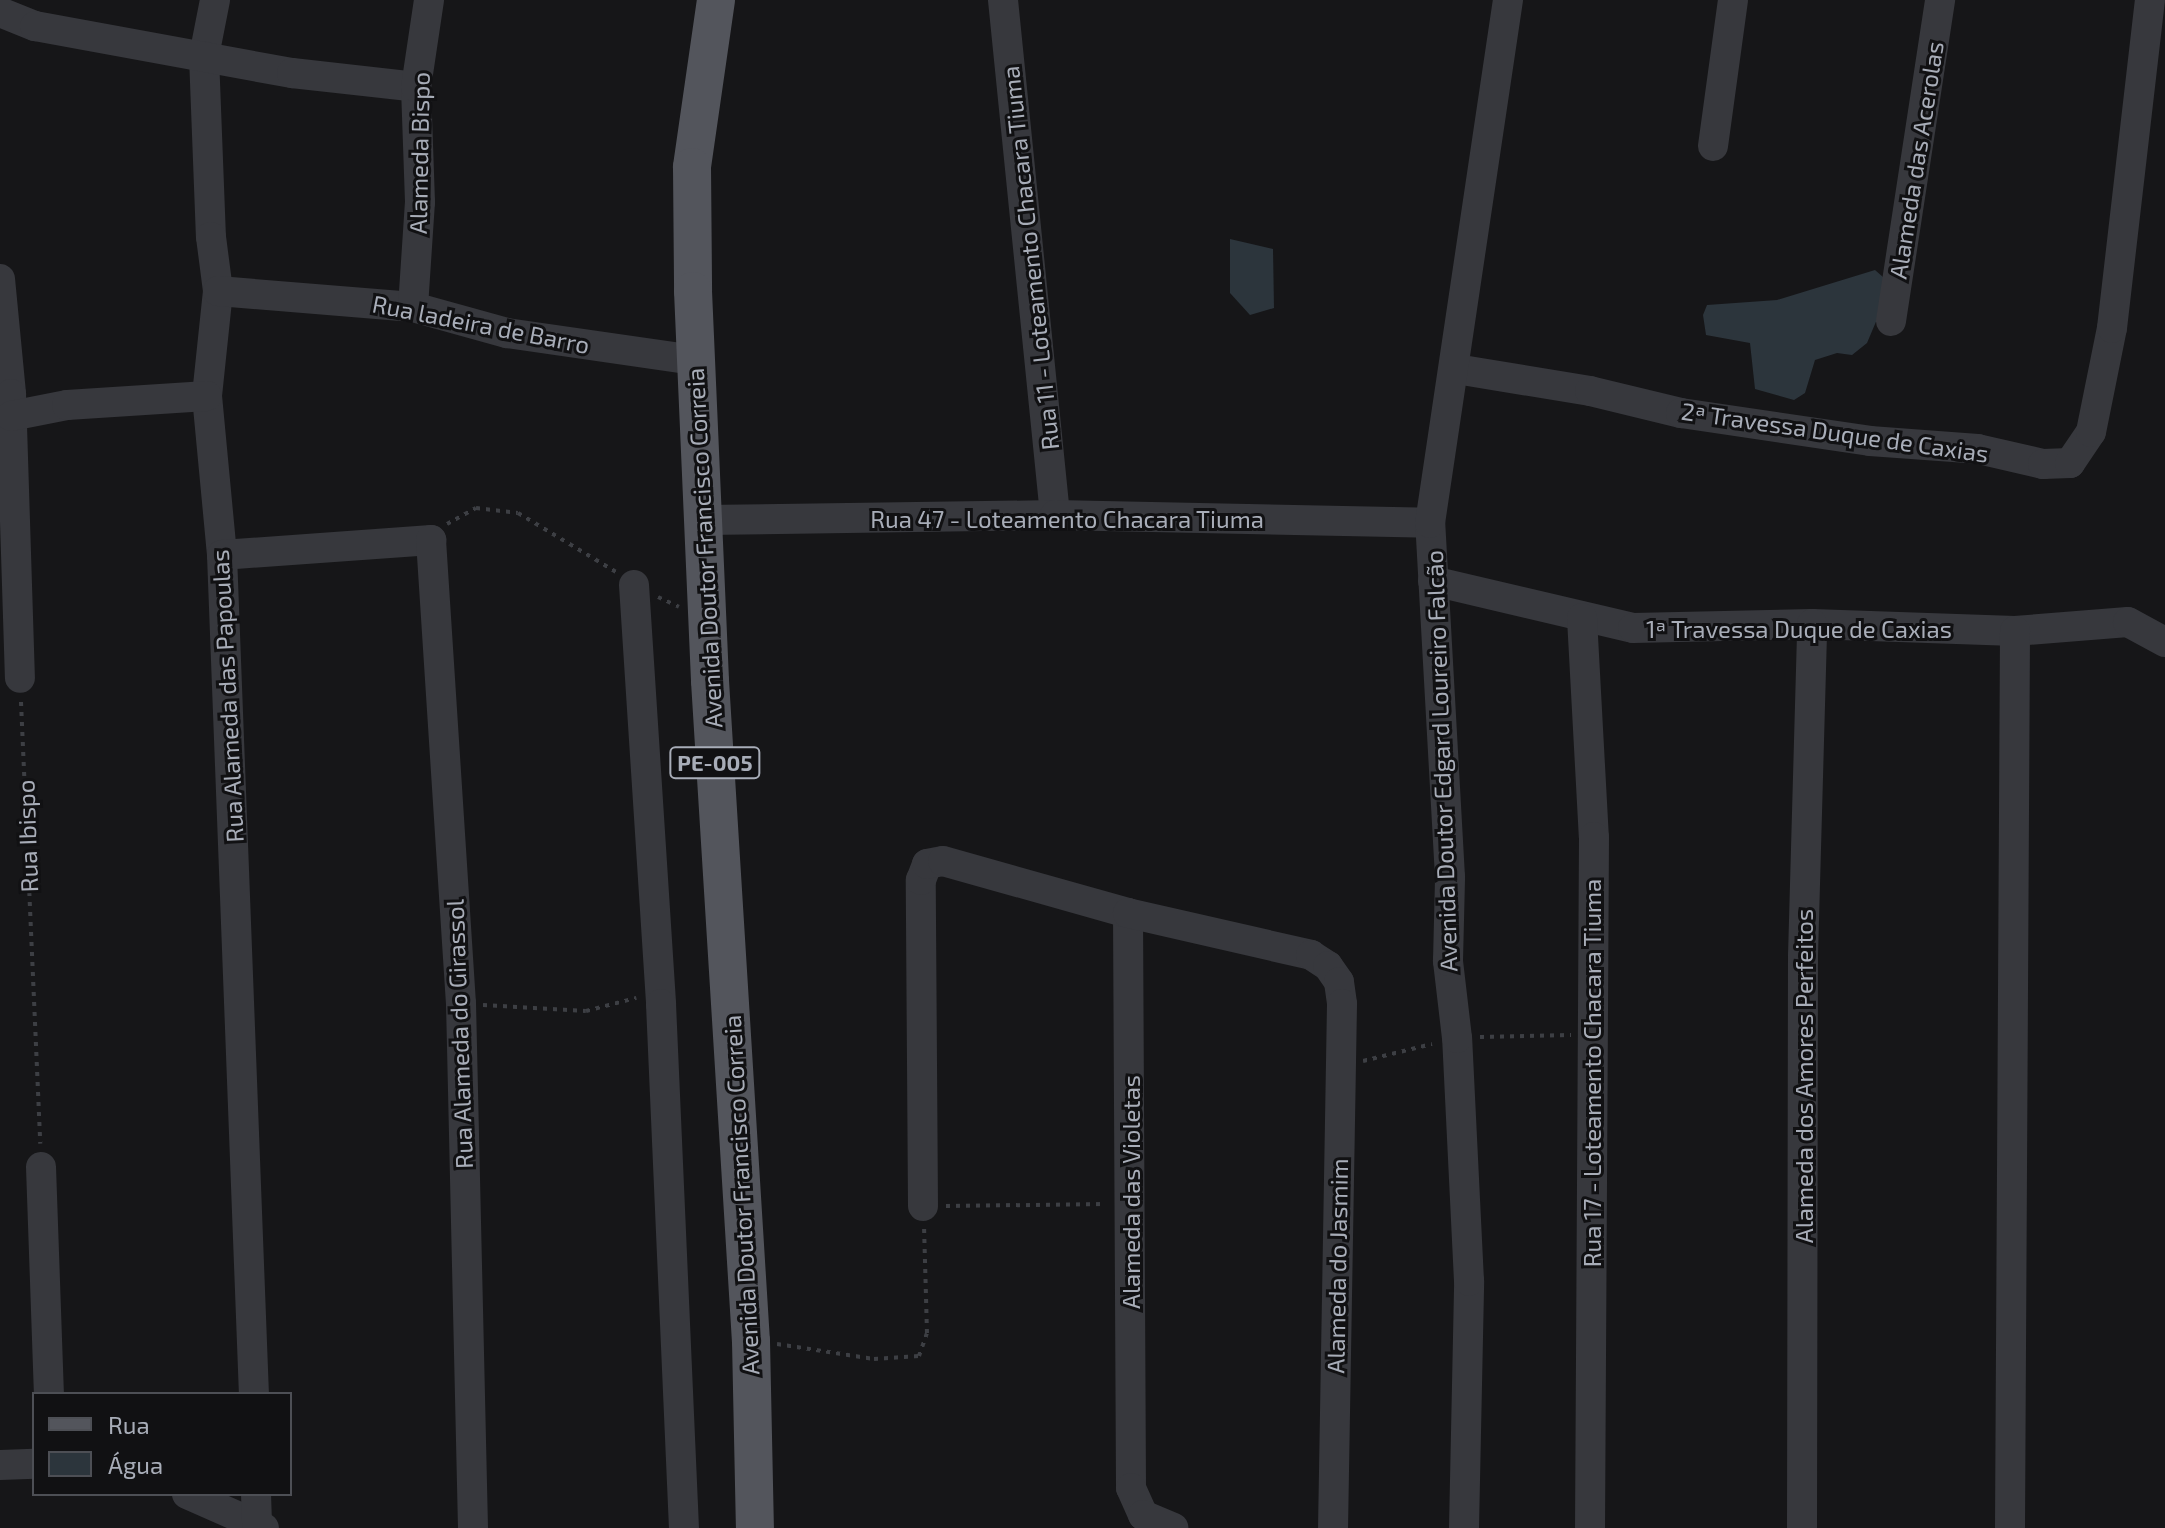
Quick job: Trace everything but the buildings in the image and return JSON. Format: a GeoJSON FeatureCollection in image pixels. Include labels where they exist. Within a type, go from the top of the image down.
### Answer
{"type":"FeatureCollection","features":[{"type":"Feature","properties":{"kind":"main road","name":"Avenida Doutor Francisco Correia"},"geometry":{"type":"LineString","coordinates":[[716,0],[692,167],[695,360],[751,1341],[755,1528]]}},
{"type":"Feature","properties":{"kind":"street"},"geometry":{"type":"LineString","coordinates":[[3,0],[0,14],[35,26],[204,56],[416,87]]}},
{"type":"Feature","properties":{"kind":"street","name":"Rua Alameda das Papoulas"},"geometry":{"type":"LineString","coordinates":[[215,0],[204,56],[211,237],[218,291],[207,396],[222,555],[254,1392]]}},
{"type":"Feature","properties":{"kind":"street","name":"Alameda Bispo"},"geometry":{"type":"LineString","coordinates":[[413,307],[420,202],[416,87],[429,0]]}},
{"type":"Feature","properties":{"kind":"street","name":"Rua 11 - Loteamento Chacara Tiuma"},"geometry":{"type":"LineString","coordinates":[[1003,0],[1055,515]]}},
{"type":"Feature","properties":{"kind":"street","name":"Avenida Doutor Edgard Loureiro Falcão"},"geometry":{"type":"LineString","coordinates":[[1464,1528],[1469,1281],[1458,1053],[1448,961],[1450,877],[1430,523],[1456,369],[1508,0]]}},
{"type":"Feature","properties":{"kind":"street"},"geometry":{"type":"LineString","coordinates":[[1713,146],[1733,0]]}},
{"type":"Feature","properties":{"kind":"street","name":"Alameda das Acerolas"},"geometry":{"type":"LineString","coordinates":[[1891,321],[1940,0]]}},
{"type":"Feature","properties":{"kind":"street","name":"2ª Travessa Duque de Caxias"},"geometry":{"type":"LineString","coordinates":[[1456,369],[1590,391],[1681,413],[1870,441],[1978,449],[2043,464],[2061,465],[2078,457],[2094,421],[2112,328],[2150,0]]}},
{"type":"Feature","properties":{"kind":"street"},"geometry":{"type":"LineString","coordinates":[[0,279],[11,416],[20,678]]}},
{"type":"Feature","properties":{"kind":"street","name":"Rua ladeira de Barro"},"geometry":{"type":"LineString","coordinates":[[218,291],[413,307],[507,333],[695,360]]}},
{"type":"Feature","properties":{"kind":"street"},"geometry":{"type":"LineString","coordinates":[[11,416],[67,405],[207,396]]}},
{"type":"Feature","properties":{"kind":"street","name":"Rua 47 - Loteamento Chacara Tiuma"},"geometry":{"type":"LineString","coordinates":[[704,520],[1055,515],[1430,523]]}},
{"type":"Feature","properties":{"kind":"street"},"geometry":{"type":"LineString","coordinates":[[222,555],[431,540]]}},
{"type":"Feature","properties":{"kind":"street","name":"Rua Alameda do Girassol"},"geometry":{"type":"LineString","coordinates":[[431,540],[461,1003],[473,1528]]}},
{"type":"Feature","properties":{"kind":"street","name":"1ª Travessa Duque de Caxias"},"geometry":{"type":"LineString","coordinates":[[1433,581],[1633,628],[1812,624],[2015,631],[2128,622],[2165,642]]}},
{"type":"Feature","properties":{"kind":"street"},"geometry":{"type":"LineString","coordinates":[[634,585],[660,988],[684,1528]]}},
{"type":"Feature","properties":{"kind":"street","name":"Rua 17 - Loteamento Chacara Tiuma"},"geometry":{"type":"LineString","coordinates":[[1582,618],[1594,837],[1590,1528]]}},
{"type":"Feature","properties":{"kind":"street","name":"Alameda dos Amores Perfeitos"},"geometry":{"type":"LineString","coordinates":[[1802,1528],[1803,956],[1812,624]]}},
{"type":"Feature","properties":{"kind":"street"},"geometry":{"type":"LineString","coordinates":[[2010,1528],[2015,631]]}},
{"type":"Feature","properties":{"kind":"street"},"geometry":{"type":"LineString","coordinates":[[923,1206],[921,880],[927,864],[943,861],[1128,913]]}},
{"type":"Feature","properties":{"kind":"street","name":"Alameda do Jasmim"},"geometry":{"type":"LineString","coordinates":[[1128,913],[1311,955],[1335,974],[1342,1004],[1333,1528]]}},
{"type":"Feature","properties":{"kind":"street","name":"Alameda das Violetas"},"geometry":{"type":"LineString","coordinates":[[1128,913],[1133,1204],[1130,1472],[1137,1508],[1173,1528]]}},
{"type":"Feature","properties":{"kind":"street"},"geometry":{"type":"LineString","coordinates":[[41,1167],[49,1392]]}},
{"type":"Feature","properties":{"kind":"street"},"geometry":{"type":"LineString","coordinates":[[0,1465],[32,1464]]}},
{"type":"Feature","properties":{"kind":"street"},"geometry":{"type":"LineString","coordinates":[[192,1496],[261,1526]]}},
{"type":"Feature","properties":{"kind":"street"},"geometry":{"type":"LineString","coordinates":[[256,1496],[261,1526]]}},
{"type":"Feature","properties":{"kind":"path"},"geometry":{"type":"LineString","coordinates":[[431,540],[453,518],[476,508],[518,513],[634,585],[708,620]]}},
{"type":"Feature","properties":{"kind":"path","name":"Rua Ibispo"},"geometry":{"type":"LineString","coordinates":[[20,678],[41,1167]]}},
{"type":"Feature","properties":{"kind":"path"},"geometry":{"type":"LineString","coordinates":[[461,1003],[586,1011],[660,988]]}},
{"type":"Feature","properties":{"kind":"path"},"geometry":{"type":"LineString","coordinates":[[751,1341],[874,1359],[919,1356],[927,1333],[923,1206],[1133,1204]]}},
{"type":"Feature","properties":{"kind":"water"},"geometry":{"type":"Polygon","coordinates":[[[1230,239],[1273,249],[1274,308],[1250,315],[1230,293],[1230,239]]]}},
{"type":"Feature","properties":{"kind":"water"},"geometry":{"type":"Polygon","coordinates":[[[1875,270],[1883,277],[1886,298],[1867,343],[1852,355],[1837,353],[1815,360],[1805,393],[1794,400],[1755,389],[1750,343],[1706,335],[1703,315],[1707,305],[1777,300],[1875,270]]]}}]}
